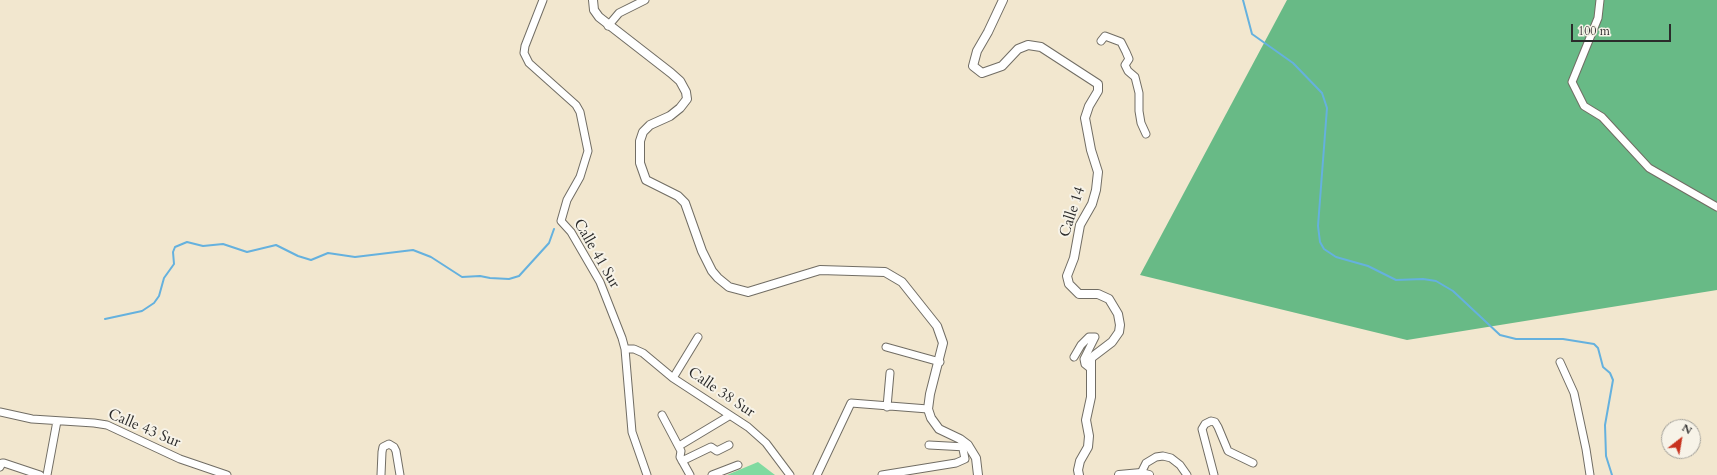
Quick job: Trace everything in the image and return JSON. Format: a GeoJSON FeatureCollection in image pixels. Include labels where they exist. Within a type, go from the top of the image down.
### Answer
{"type":"FeatureCollection","features":[{"type":"Feature","properties":{"kind":"street","name":"Calle 41 Sur"},"geometry":{"type":"LineString","coordinates":[[543,0],[525,46],[526,58],[529,63],[576,105],[580,112],[588,151],[580,177],[563,210],[561,221],[571,232],[600,282],[625,349],[632,432],[647,475]]}},
{"type":"Feature","properties":{"kind":"street"},"geometry":{"type":"LineString","coordinates":[[593,0],[594,10],[608,26],[671,73],[680,81],[686,92],[687,100],[680,108],[670,116],[650,125],[643,132],[640,145],[642,170],[644,176],[649,182],[678,196],[685,203],[702,251],[712,271],[724,284],[740,292],[748,292],[820,270],[885,272],[902,282],[937,326],[943,344],[940,362],[930,394],[928,409],[931,418],[939,429],[960,439],[967,446],[976,458],[978,475]]}},
{"type":"Feature","properties":{"kind":"street"},"geometry":{"type":"LineString","coordinates":[[608,26],[619,13],[645,0]]}},
{"type":"Feature","properties":{"kind":"street","name":"Calle 14"},"geometry":{"type":"LineString","coordinates":[[1003,0],[977,51],[973,66],[982,73],[1002,66],[1018,49],[1028,45],[1041,47],[1098,84],[1098,91],[1089,106],[1086,118],[1091,150],[1098,172],[1096,190],[1092,204],[1080,225],[1074,258],[1067,276],[1072,288],[1079,294],[1098,294],[1109,299],[1118,314],[1120,326],[1119,332],[1112,342],[1091,358],[1090,368]]}},
{"type":"Feature","properties":{"kind":"street"},"geometry":{"type":"LineString","coordinates":[[1600,0],[1598,18],[1572,82],[1584,106],[1602,117],[1650,168],[1717,207]]}},
{"type":"Feature","properties":{"kind":"street"},"geometry":{"type":"LineString","coordinates":[[1101,41],[1105,36],[1121,42],[1126,52],[1129,59],[1125,65],[1128,71],[1135,77],[1139,92],[1141,123],[1146,134]]}},
{"type":"Feature","properties":{"kind":"street"},"geometry":{"type":"LineString","coordinates":[[673,378],[698,337]]}},
{"type":"Feature","properties":{"kind":"street"},"geometry":{"type":"LineString","coordinates":[[1074,357],[1081,345],[1089,337],[1095,337],[1084,359],[1084,364],[1090,368],[1091,397],[1086,420],[1089,436],[1088,447],[1080,461],[1078,470],[1080,475]]}},
{"type":"Feature","properties":{"kind":"street"},"geometry":{"type":"LineString","coordinates":[[886,347],[940,362]]}},
{"type":"Feature","properties":{"kind":"street","name":"Calle 38 Sur"},"geometry":{"type":"LineString","coordinates":[[625,349],[634,349],[643,353],[673,378],[748,427],[766,443],[790,475]]}},
{"type":"Feature","properties":{"kind":"street"},"geometry":{"type":"LineString","coordinates":[[1560,362],[1574,393],[1590,475]]}},
{"type":"Feature","properties":{"kind":"street"},"geometry":{"type":"LineString","coordinates":[[887,407],[890,373]]}},
{"type":"Feature","properties":{"kind":"street"},"geometry":{"type":"LineString","coordinates":[[817,475],[851,404],[928,409]]}},
{"type":"Feature","properties":{"kind":"street","name":"Calle 43 Sur"},"geometry":{"type":"LineString","coordinates":[[0,412],[32,419],[107,425],[180,459],[227,475]]}},
{"type":"Feature","properties":{"kind":"street"},"geometry":{"type":"LineString","coordinates":[[662,415],[679,446],[682,461],[690,475]]}},
{"type":"Feature","properties":{"kind":"street"},"geometry":{"type":"LineString","coordinates":[[679,446],[729,416]]}},
{"type":"Feature","properties":{"kind":"street"},"geometry":{"type":"LineString","coordinates":[[47,475],[57,421]]}},
{"type":"Feature","properties":{"kind":"street"},"geometry":{"type":"LineString","coordinates":[[1214,475],[1202,429],[1205,424],[1211,421],[1215,422],[1218,427],[1228,451],[1253,463]]}},
{"type":"Feature","properties":{"kind":"street"},"geometry":{"type":"LineString","coordinates":[[382,475],[382,452],[384,447],[389,444],[394,447],[396,451],[398,471],[400,475]]}},
{"type":"Feature","properties":{"kind":"street"},"geometry":{"type":"LineString","coordinates":[[682,461],[711,447],[717,451],[729,445]]}},
{"type":"Feature","properties":{"kind":"street"},"geometry":{"type":"LineString","coordinates":[[929,445],[967,446]]}},
{"type":"Feature","properties":{"kind":"street"},"geometry":{"type":"LineString","coordinates":[[882,475],[956,463],[965,459],[963,449],[967,446]]}},
{"type":"Feature","properties":{"kind":"street"},"geometry":{"type":"LineString","coordinates":[[1119,475],[1145,474],[1146,464],[1156,457],[1163,456],[1171,458],[1180,465],[1187,475]]}},
{"type":"Feature","properties":{"kind":"street"},"geometry":{"type":"LineString","coordinates":[[0,467],[2,463],[4,463],[40,475]]}},
{"type":"Feature","properties":{"kind":"street"},"geometry":{"type":"LineString","coordinates":[[712,475],[738,465]]}},
{"type":"Feature","properties":{"kind":"green space"},"geometry":{"type":"Polygon","coordinates":[[[1287,0],[1717,0],[1717,290],[1407,340],[1140,275],[1287,0]]]}},
{"type":"Feature","properties":{"kind":"green space"},"geometry":{"type":"Polygon","coordinates":[[[758,462],[775,475],[727,475],[758,462]]]}},
{"type":"Feature","properties":{"kind":"waterway"},"geometry":{"type":"LineString","coordinates":[[1243,0],[1252,34],[1293,63],[1322,93],[1327,108],[1318,226],[1320,242],[1324,249],[1336,257],[1368,266],[1396,280],[1423,279],[1436,281],[1453,291],[1500,335],[1516,339],[1563,339],[1594,344],[1598,348],[1603,367],[1610,373],[1613,380],[1605,425],[1606,456],[1612,475]]}},
{"type":"Feature","properties":{"kind":"waterway"},"geometry":{"type":"LineString","coordinates":[[105,319],[142,311],[154,303],[159,296],[164,278],[174,264],[173,252],[175,247],[187,242],[203,246],[223,244],[247,252],[276,245],[298,256],[311,260],[328,253],[355,257],[413,250],[431,257],[462,277],[480,276],[509,279],[519,276],[549,243],[554,229]]}}]}
